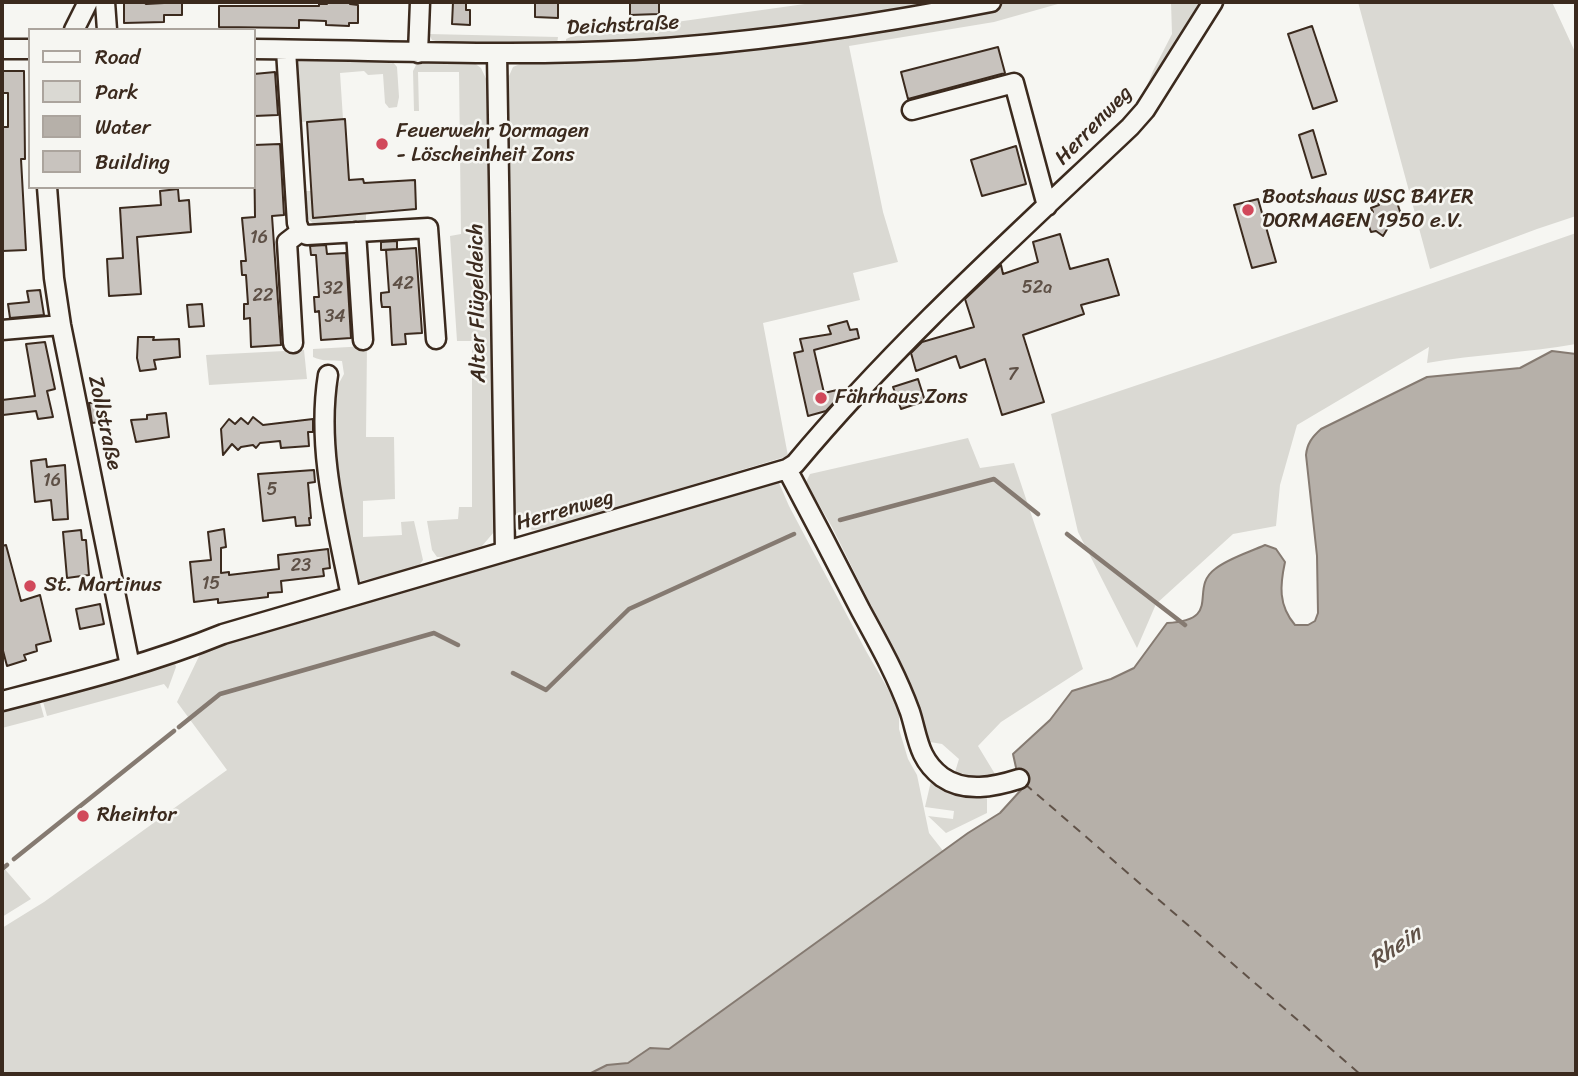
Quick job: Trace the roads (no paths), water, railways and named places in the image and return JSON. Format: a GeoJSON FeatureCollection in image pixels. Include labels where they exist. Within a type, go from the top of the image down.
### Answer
{"type":"FeatureCollection","features":[{"type":"Feature","properties":{"kind":"street"},"geometry":{"type":"LineString","coordinates":[[75,28],[88,2]]}},
{"type":"Feature","properties":{"kind":"street"},"geometry":{"type":"LineString","coordinates":[[105,2],[107,28]]}},
{"type":"Feature","properties":{"kind":"street"},"geometry":{"type":"LineString","coordinates":[[418,53],[419,2]]}},
{"type":"Feature","properties":{"kind":"street","name":"Deichstraße"},"geometry":{"type":"LineString","coordinates":[[256,50],[497,54],[635,50],[818,30],[991,2]]}},
{"type":"Feature","properties":{"kind":"street","name":"Herrenweg"},"geometry":{"type":"LineString","coordinates":[[2,701],[130,666],[223,634],[787,469],[795,464],[906,342],[1144,110],[1213,2]]}},
{"type":"Feature","properties":{"kind":"street"},"geometry":{"type":"LineString","coordinates":[[2,49],[28,49]]}},
{"type":"Feature","properties":{"kind":"street"},"geometry":{"type":"LineString","coordinates":[[286,50],[297,223],[300,232],[307,235],[428,228],[436,339]]}},
{"type":"Feature","properties":{"kind":"street","name":"Alter Flügeldeich"},"geometry":{"type":"LineString","coordinates":[[497,54],[505,551]]}},
{"type":"Feature","properties":{"kind":"street","name":"Herrenweg"},"geometry":{"type":"LineString","coordinates":[[912,110],[1014,83],[1047,206]]}},
{"type":"Feature","properties":{"kind":"street","name":"Zollstraße"},"geometry":{"type":"LineString","coordinates":[[47,189],[54,278],[61,325],[130,666]]}},
{"type":"Feature","properties":{"kind":"street"},"geometry":{"type":"LineString","coordinates":[[293,343],[287,243],[300,232]]}},
{"type":"Feature","properties":{"kind":"street"},"geometry":{"type":"LineString","coordinates":[[356,232],[363,340]]}},
{"type":"Feature","properties":{"kind":"street"},"geometry":{"type":"LineString","coordinates":[[2,330],[61,325]]}},
{"type":"Feature","properties":{"kind":"street"},"geometry":{"type":"LineString","coordinates":[[328,376],[323,404],[330,490],[351,596]]}},
{"type":"Feature","properties":{"kind":"street"},"geometry":{"type":"LineString","coordinates":[[787,469],[893,672],[910,713],[918,747],[932,768],[949,781],[970,787],[994,787],[1019,779]]}},
{"type":"Feature","properties":{"kind":"water","name":"Rhein"},"geometry":{"type":"Polygon","coordinates":[[[1552,351],[1576,354],[1576,1074],[589,1074],[607,1065],[628,1063],[650,1048],[669,1049],[968,833],[1000,813],[1021,790],[1013,754],[1050,720],[1072,691],[1111,679],[1134,668],[1167,623],[1184,621],[1195,616],[1200,610],[1208,577],[1221,565],[1265,545],[1276,549],[1285,562],[1282,595],[1289,617],[1295,625],[1308,625],[1315,621],[1318,613],[1317,556],[1306,455],[1310,441],[1321,429],[1427,377],[1520,368],[1552,351]]]}},
{"type":"Feature","properties":{"kind":"waterway"},"geometry":{"type":"LineString","coordinates":[[840,520],[994,479],[1038,514]]}},
{"type":"Feature","properties":{"kind":"waterway"},"geometry":{"type":"LineString","coordinates":[[513,673],[546,690],[629,609],[794,534]]}},
{"type":"Feature","properties":{"kind":"waterway"},"geometry":{"type":"LineString","coordinates":[[1067,534],[1185,625]]}},
{"type":"Feature","properties":{"kind":"waterway"},"geometry":{"type":"LineString","coordinates":[[179,727],[220,694],[434,633],[458,645]]}},
{"type":"Feature","properties":{"kind":"waterway"},"geometry":{"type":"LineString","coordinates":[[14,859],[174,731]]}},
{"type":"Feature","properties":{"kind":"waterway"},"geometry":{"type":"LineString","coordinates":[[2,869],[7,865]]}},
{"type":"Feature","properties":{"kind":"place","name":"Feuerwehr Dormagen - Löscheinheit Zons"},"geometry":{"type":"Point","coordinates":[382,144]}},
{"type":"Feature","properties":{"kind":"place","name":"Bootshaus WSC BAYER DORMAGEN 1950 e.V."},"geometry":{"type":"Point","coordinates":[1248,210]}},
{"type":"Feature","properties":{"kind":"place","name":"Fährhaus Zons"},"geometry":{"type":"Point","coordinates":[821,398]}},
{"type":"Feature","properties":{"kind":"place","name":"St. Martinus"},"geometry":{"type":"Point","coordinates":[30,586]}},
{"type":"Feature","properties":{"kind":"place","name":"Rheintor"},"geometry":{"type":"Point","coordinates":[83,816]}}]}
